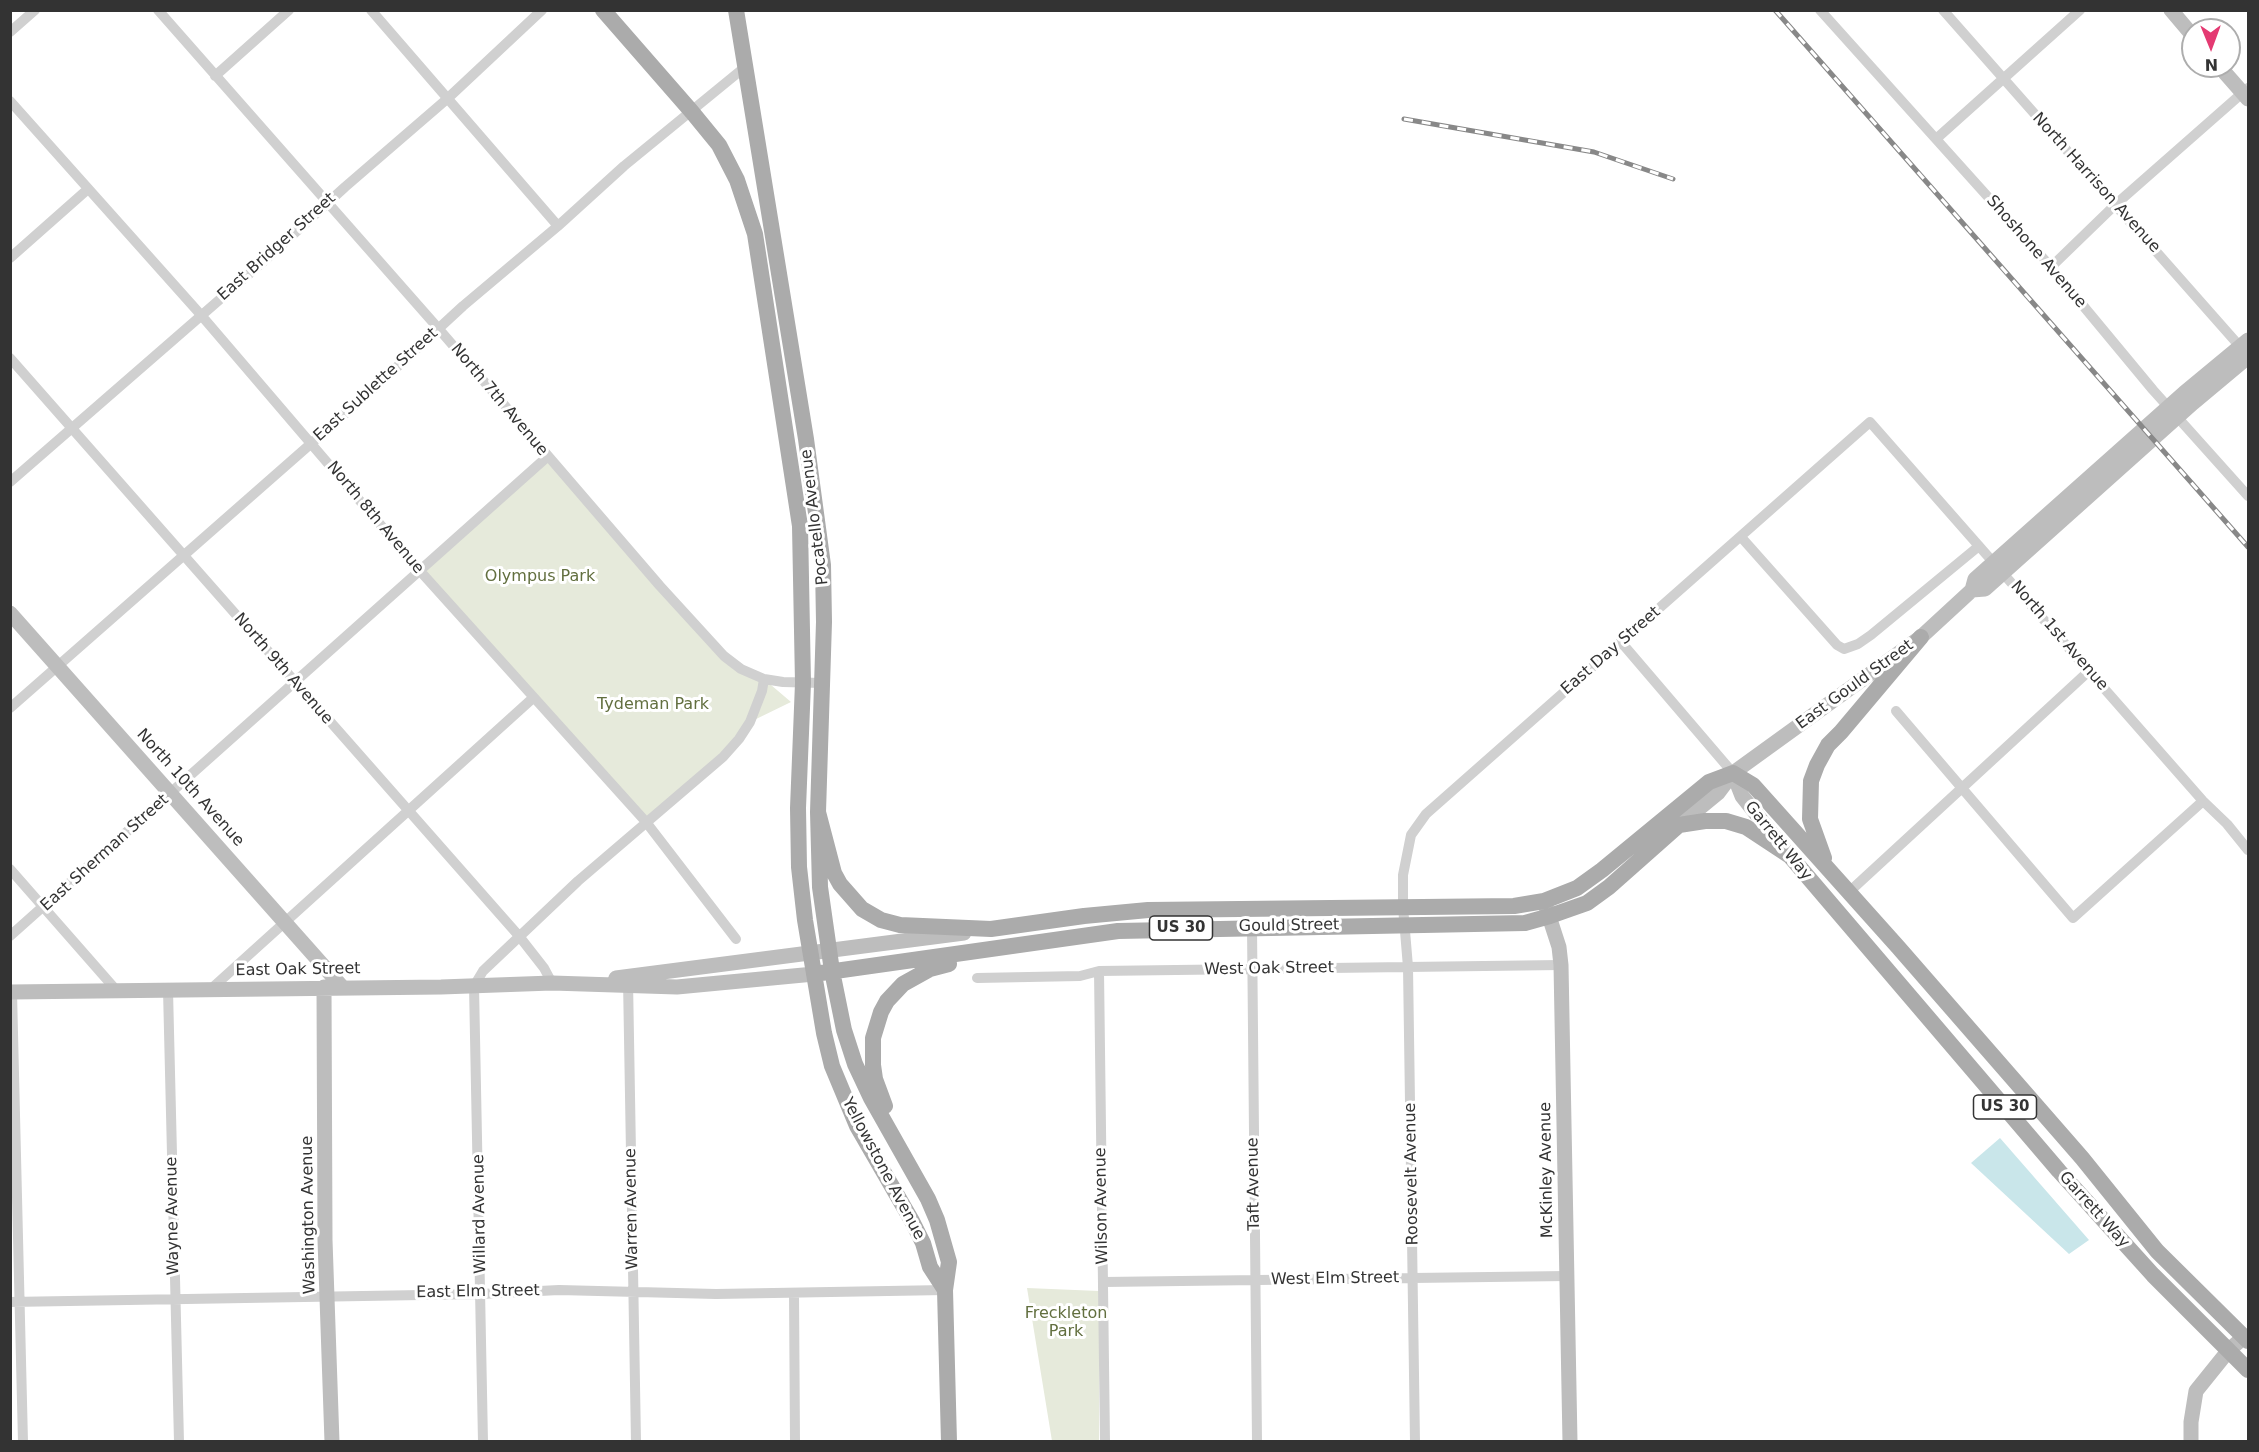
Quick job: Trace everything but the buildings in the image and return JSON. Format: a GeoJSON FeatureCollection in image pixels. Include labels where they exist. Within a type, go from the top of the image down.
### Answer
{"type":"FeatureCollection","features":[{"type":"Feature","properties":{"kind":"main road","name":"Pocatello Avenue"},"geometry":{"type":"LineString","coordinates":[[603,10],[719,145],[737,180],[755,234],[798,516],[803,683],[798,808],[799,867],[814,974]]}},
{"type":"Feature","properties":{"kind":"main road","name":"Pocatello Avenue"},"geometry":{"type":"LineString","coordinates":[[736,10],[821,543],[824,602],[818,812],[820,887],[832,971]]}},
{"type":"Feature","properties":{"kind":"main road"},"geometry":{"type":"LineString","coordinates":[[2171,10],[2181,22]]}},
{"type":"Feature","properties":{"kind":"main road"},"geometry":{"type":"LineString","coordinates":[[2231,78],[2247,94]]}},
{"type":"Feature","properties":{"kind":"main road"},"geometry":{"type":"LineString","coordinates":[[2188,398],[2248,340]]}},
{"type":"Feature","properties":{"kind":"main road"},"geometry":{"type":"LineString","coordinates":[[2188,398],[2248,356]]}},
{"type":"Feature","properties":{"kind":"main road","name":"East Gould Street"},"geometry":{"type":"LineString","coordinates":[[1547,909],[1602,870],[1709,782],[1733,773],[1921,637],[1972,590],[1975,579],[2188,398]]}},
{"type":"Feature","properties":{"kind":"main road","name":"North 10th Avenue"},"geometry":{"type":"LineString","coordinates":[[10,613],[343,988]]}},
{"type":"Feature","properties":{"kind":"main road"},"geometry":{"type":"LineString","coordinates":[[1826,867],[1810,819],[1811,781],[1828,745],[1921,637]]}},
{"type":"Feature","properties":{"kind":"main road","name":"East Gould Street"},"geometry":{"type":"LineString","coordinates":[[1547,909],[1587,903],[1609,887],[1718,793],[1733,773]]}},
{"type":"Feature","properties":{"kind":"main road","name":"Garrett Way"},"geometry":{"type":"LineString","coordinates":[[1733,773],[1742,796],[1790,856],[2059,1172],[2153,1275],[2248,1370]]}},
{"type":"Feature","properties":{"kind":"main road","name":"Garrett Way"},"geometry":{"type":"LineString","coordinates":[[1733,773],[1753,785],[1849,892],[2082,1158],[2157,1251],[2246,1339]]}},
{"type":"Feature","properties":{"kind":"main road","name":"US 30"},"geometry":{"type":"LineString","coordinates":[[818,812],[834,873],[845,891],[862,909],[881,920],[900,925],[991,929]]}},
{"type":"Feature","properties":{"kind":"main road","name":"US 30"},"geometry":{"type":"LineString","coordinates":[[1679,825],[1726,821],[1746,827],[1790,856]]}},
{"type":"Feature","properties":{"kind":"main road","name":"Gould Street"},"geometry":{"type":"LineString","coordinates":[[811,954],[1084,916],[1148,910],[1514,906],[1547,909]]}},
{"type":"Feature","properties":{"kind":"main road","name":"Gould Street"},"geometry":{"type":"LineString","coordinates":[[814,974],[1118,931],[1525,922],[1547,909]]}},
{"type":"Feature","properties":{"kind":"main road","name":"McKinley Avenue"},"geometry":{"type":"LineString","coordinates":[[1547,909],[1561,965],[1570,1442]]}},
{"type":"Feature","properties":{"kind":"main road"},"geometry":{"type":"LineString","coordinates":[[896,1141],[875,1079],[873,1065],[873,1038],[880,1012],[886,1001],[903,984],[930,969],[1026,943]]}},
{"type":"Feature","properties":{"kind":"main road","name":"East Oak Street"},"geometry":{"type":"LineString","coordinates":[[11,992],[586,983],[628,981],[811,954]]}},
{"type":"Feature","properties":{"kind":"main road","name":"Yellowstone Avenue"},"geometry":{"type":"LineString","coordinates":[[832,971],[844,1030],[855,1064],[871,1098],[914,1171],[937,1220],[949,1262],[945,1290],[949,1442]]}},
{"type":"Feature","properties":{"kind":"main road","name":"East Oak Street"},"geometry":{"type":"LineString","coordinates":[[628,981],[677,987],[814,974]]}},
{"type":"Feature","properties":{"kind":"main road","name":"Yellowstone Avenue"},"geometry":{"type":"LineString","coordinates":[[814,974],[824,1033],[832,1066],[844,1098],[857,1126],[916,1228],[930,1268],[945,1290]]}},
{"type":"Feature","properties":{"kind":"main road","name":"Washington Avenue"},"geometry":{"type":"LineString","coordinates":[[324,987],[325,1240],[333,1442]]}},
{"type":"Feature","properties":{"kind":"main road"},"geometry":{"type":"LineString","coordinates":[[2191,1442],[2191,1422],[2196,1391],[2229,1350],[2246,1339]]}},
{"type":"Feature","properties":{"kind":"street"},"geometry":{"type":"LineString","coordinates":[[10,32],[35,10]]}},
{"type":"Feature","properties":{"kind":"street","name":"North 7th Avenue"},"geometry":{"type":"LineString","coordinates":[[158,10],[438,328],[660,586],[724,656],[741,669],[765,680],[822,683]]}},
{"type":"Feature","properties":{"kind":"street"},"geometry":{"type":"LineString","coordinates":[[215,76],[289,10]]}},
{"type":"Feature","properties":{"kind":"street"},"geometry":{"type":"LineString","coordinates":[[371,10],[558,225]]}},
{"type":"Feature","properties":{"kind":"street","name":"East Bridger Street"},"geometry":{"type":"LineString","coordinates":[[10,482],[447,99],[542,10]]}},
{"type":"Feature","properties":{"kind":"street","name":"North Harrison Avenue"},"geometry":{"type":"LineString","coordinates":[[1943,10],[2248,356]]}},
{"type":"Feature","properties":{"kind":"street"},"geometry":{"type":"LineString","coordinates":[[1936,139],[2080,10]]}},
{"type":"Feature","properties":{"kind":"street","name":"Shoshone Avenue"},"geometry":{"type":"LineString","coordinates":[[1823,12],[2051,267],[2153,390],[2248,496]]}},
{"type":"Feature","properties":{"kind":"street","name":"East Sublette Street"},"geometry":{"type":"LineString","coordinates":[[10,708],[372,390],[438,328],[624,166],[745,67]]}},
{"type":"Feature","properties":{"kind":"street"},"geometry":{"type":"LineString","coordinates":[[2051,267],[2115,205],[2247,94]]}},
{"type":"Feature","properties":{"kind":"street","name":"North 8th Avenue"},"geometry":{"type":"LineString","coordinates":[[10,101],[201,315],[420,571],[646,822],[736,939]]}},
{"type":"Feature","properties":{"kind":"street"},"geometry":{"type":"LineString","coordinates":[[10,258],[88,189]]}},
{"type":"Feature","properties":{"kind":"street","name":"North 9th Avenue"},"geometry":{"type":"LineString","coordinates":[[10,358],[519,936],[544,968],[552,983]]}},
{"type":"Feature","properties":{"kind":"street","name":"East Day Street"},"geometry":{"type":"LineString","coordinates":[[1402,907],[1403,875],[1411,835],[1426,814],[1870,422]]}},
{"type":"Feature","properties":{"kind":"street","name":"North 1st Avenue"},"geometry":{"type":"LineString","coordinates":[[1870,422],[2203,801],[2228,824],[2248,849]]}},
{"type":"Feature","properties":{"kind":"street","name":"East Sherman Street"},"geometry":{"type":"LineString","coordinates":[[10,936],[547,457]]}},
{"type":"Feature","properties":{"kind":"street"},"geometry":{"type":"LineString","coordinates":[[1741,537],[1837,645],[1844,649],[1858,644],[1871,635],[1979,546]]}},
{"type":"Feature","properties":{"kind":"street"},"geometry":{"type":"LineString","coordinates":[[1621,642],[1733,773]]}},
{"type":"Feature","properties":{"kind":"street"},"geometry":{"type":"LineString","coordinates":[[1849,892],[2090,671]]}},
{"type":"Feature","properties":{"kind":"street"},"geometry":{"type":"LineString","coordinates":[[474,986],[483,971],[519,936],[646,822],[723,757],[750,722],[765,680]]}},
{"type":"Feature","properties":{"kind":"street"},"geometry":{"type":"LineString","coordinates":[[211,989],[533,698]]}},
{"type":"Feature","properties":{"kind":"street"},"geometry":{"type":"LineString","coordinates":[[1896,711],[2073,918],[2203,801]]}},
{"type":"Feature","properties":{"kind":"street"},"geometry":{"type":"LineString","coordinates":[[10,869],[117,991]]}},
{"type":"Feature","properties":{"kind":"street","name":"Roosevelt Avenue"},"geometry":{"type":"LineString","coordinates":[[1402,907],[1408,967],[1415,1442]]}},
{"type":"Feature","properties":{"kind":"street","name":"Taft Avenue"},"geometry":{"type":"LineString","coordinates":[[1252,927],[1257,1442]]}},
{"type":"Feature","properties":{"kind":"street","name":"West Oak Street"},"geometry":{"type":"LineString","coordinates":[[977,978],[1080,976],[1099,971],[1561,965]]}},
{"type":"Feature","properties":{"kind":"street","name":"Wilson Avenue"},"geometry":{"type":"LineString","coordinates":[[1099,971],[1106,1442]]}},
{"type":"Feature","properties":{"kind":"street","name":"Warren Avenue"},"geometry":{"type":"LineString","coordinates":[[628,981],[636,1442]]}},
{"type":"Feature","properties":{"kind":"street","name":"Willard Avenue"},"geometry":{"type":"LineString","coordinates":[[474,986],[483,1442]]}},
{"type":"Feature","properties":{"kind":"street","name":"Wayne Avenue"},"geometry":{"type":"LineString","coordinates":[[168,990],[178,1442]]}},
{"type":"Feature","properties":{"kind":"street"},"geometry":{"type":"LineString","coordinates":[[11,992],[15,1302],[23,1442]]}},
{"type":"Feature","properties":{"kind":"street","name":"West Elm Street"},"geometry":{"type":"LineString","coordinates":[[1104,1282],[1567,1276]]}},
{"type":"Feature","properties":{"kind":"street","name":"East Elm Street"},"geometry":{"type":"LineString","coordinates":[[15,1302],[481,1294],[559,1290],[716,1294],[945,1290]]}},
{"type":"Feature","properties":{"kind":"street"},"geometry":{"type":"LineString","coordinates":[[794,1293],[795,1442]]}},
{"type":"Feature","properties":{"kind":"green space"},"geometry":{"type":"Polygon","coordinates":[[[547,457],[724,656],[764,679],[791,702],[750,722],[739,739],[646,822],[420,571],[547,457]]]}},
{"type":"Feature","properties":{"kind":"green space","name":"Freckleton Park"},"geometry":{"type":"Polygon","coordinates":[[[1027,1288],[1099,1291],[1099,1441],[1052,1441],[1027,1288]]]}},
{"type":"Feature","properties":{"kind":"water"},"geometry":{"type":"Polygon","coordinates":[[[2000,1138],[2089,1240],[2069,1254],[1971,1163],[2000,1138]]]}},
{"type":"Feature","properties":{"kind":"railway"},"geometry":{"type":"LineString","coordinates":[[1775,10],[2248,547]]}},
{"type":"Feature","properties":{"kind":"railway"},"geometry":{"type":"LineString","coordinates":[[1404,119],[1594,152],[1673,179]]}},
{"type":"Feature","properties":{"kind":"park label","name":"Olympus Park"},"geometry":{"type":"Point","coordinates":[540,577]}},
{"type":"Feature","properties":{"kind":"park label","name":"Tydeman Park"},"geometry":{"type":"Point","coordinates":[653,705]}}]}
